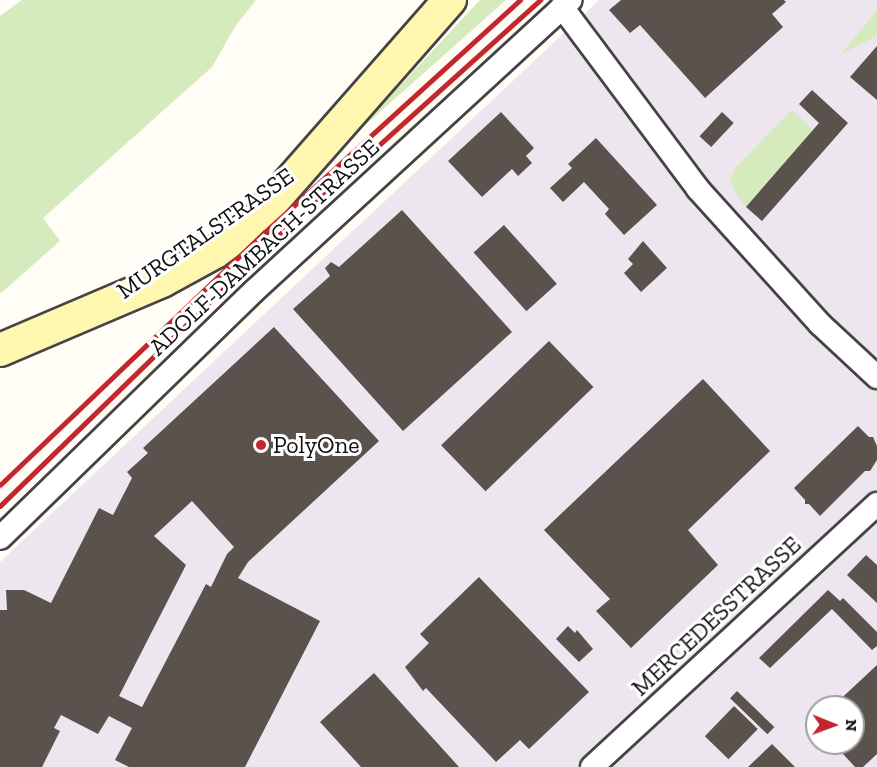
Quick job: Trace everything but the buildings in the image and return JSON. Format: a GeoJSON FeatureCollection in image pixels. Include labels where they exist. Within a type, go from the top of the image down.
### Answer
{"type":"FeatureCollection","features":[{"type":"Feature","properties":{"kind":"street","name":"MURGTALSTRASSE"},"geometry":{"type":"LineString","coordinates":[[0,350],[162,281],[215,252],[252,225],[305,162],[450,0]]}},
{"type":"Feature","properties":{"kind":"street"},"geometry":{"type":"LineString","coordinates":[[566,4],[698,189],[820,324],[877,377]]}},
{"type":"Feature","properties":{"kind":"street","name":"ADOLF-DAMBACH-STRASSE"},"geometry":{"type":"LineString","coordinates":[[0,538],[254,291],[566,4]]}},
{"type":"Feature","properties":{"kind":"street","name":"MERCEDESSTRASSE"},"geometry":{"type":"LineString","coordinates":[[592,767],[877,504]]}},
{"type":"Feature","properties":{"kind":"shaded area"},"geometry":{"type":"Polygon","coordinates":[[[599,0],[877,0],[877,767],[0,767],[0,562],[599,0]]]}},
{"type":"Feature","properties":{"kind":"green space"},"geometry":{"type":"Polygon","coordinates":[[[22,0],[256,0],[236,25],[212,67],[43,218],[60,241],[0,294],[0,16],[22,0]]]}},
{"type":"Feature","properties":{"kind":"green space"},"geometry":{"type":"Polygon","coordinates":[[[480,0],[506,0],[353,136],[480,0]]]}},
{"type":"Feature","properties":{"kind":"green space"},"geometry":{"type":"Polygon","coordinates":[[[877,10],[877,36],[841,54],[877,10]]]}},
{"type":"Feature","properties":{"kind":"green space"},"geometry":{"type":"Polygon","coordinates":[[[792,110],[813,130],[746,207],[735,193],[730,179],[735,168],[792,110]]]}},
{"type":"Feature","properties":{"kind":"railway"},"geometry":{"type":"LineString","coordinates":[[0,485],[264,233],[520,0]]}},
{"type":"Feature","properties":{"kind":"railway"},"geometry":{"type":"LineString","coordinates":[[0,506],[278,236],[540,0]]}},
{"type":"Feature","properties":{"kind":"place","name":"PolyOne"},"geometry":{"type":"Point","coordinates":[261,445]}}]}
